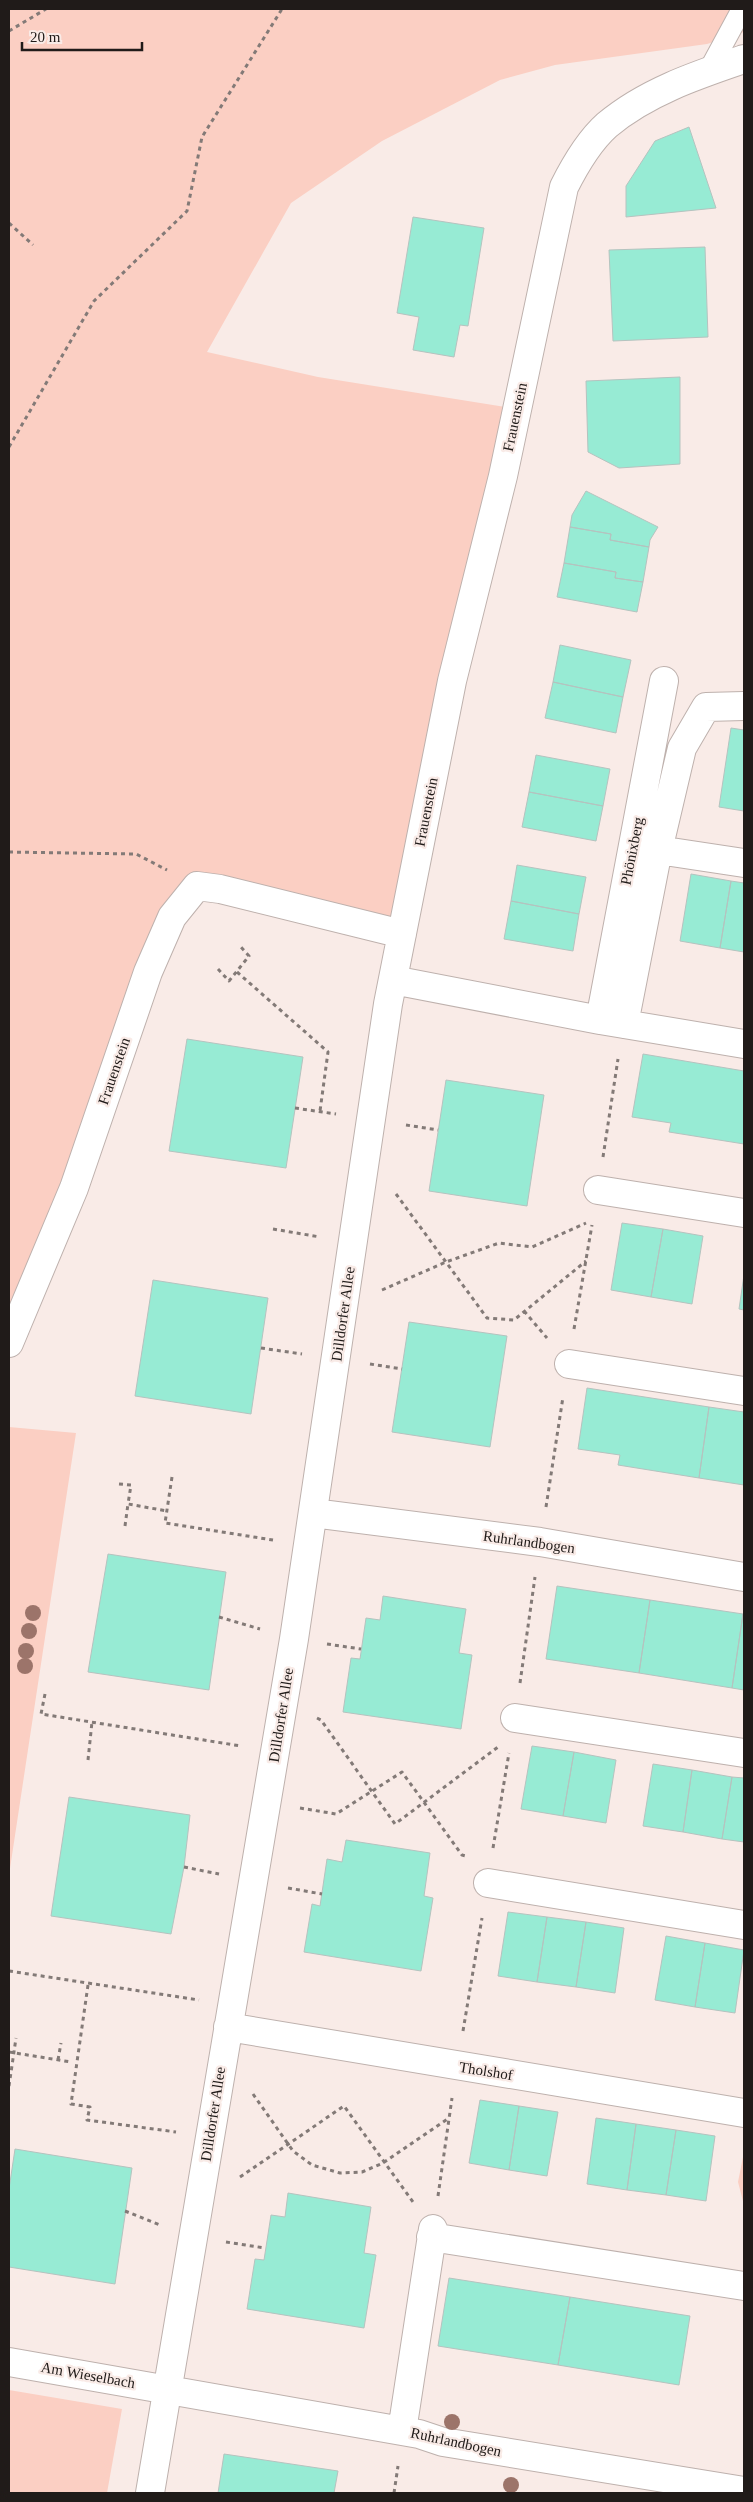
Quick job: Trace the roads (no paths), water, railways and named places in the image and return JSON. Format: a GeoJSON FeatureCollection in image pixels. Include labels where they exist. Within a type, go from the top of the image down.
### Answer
{"type":"FeatureCollection","features":[{"type":"Feature","properties":{"kind":"street","name":"Frauenstein"},"geometry":{"type":"LineString","coordinates":[[9,1343],[74,1188],[148,972],[172,917],[197,886],[220,889],[402,934],[452,680],[503,476],[564,188],[577,161],[606,126],[644,100],[710,70],[744,59]]}},
{"type":"Feature","properties":{"kind":"street","name":"Phönixberg"},"geometry":{"type":"LineString","coordinates":[[612,1022],[664,680]]}},
{"type":"Feature","properties":{"kind":"street","name":"Phönixberg"},"geometry":{"type":"LineString","coordinates":[[612,1022],[658,850],[682,748],[706,707],[744,706]]}},
{"type":"Feature","properties":{"kind":"street","name":"Phönixberg"},"geometry":{"type":"LineString","coordinates":[[658,850],[744,863]]}},
{"type":"Feature","properties":{"kind":"street","name":"Dilldorfer Allee"},"geometry":{"type":"LineString","coordinates":[[150,2493],[217,2088],[276,1751],[393,980],[402,934]]}},
{"type":"Feature","properties":{"kind":"street"},"geometry":{"type":"LineString","coordinates":[[393,980],[612,1022],[744,1044]]}},
{"type":"Feature","properties":{"kind":"street"},"geometry":{"type":"LineString","coordinates":[[598,1190],[744,1213]]}},
{"type":"Feature","properties":{"kind":"street"},"geometry":{"type":"LineString","coordinates":[[569,1364],[744,1391]]}},
{"type":"Feature","properties":{"kind":"street","name":"Ruhrlandbogen"},"geometry":{"type":"LineString","coordinates":[[313,1513],[540,1542],[744,1577]]}},
{"type":"Feature","properties":{"kind":"street"},"geometry":{"type":"LineString","coordinates":[[513,1728],[744,1753]]}},
{"type":"Feature","properties":{"kind":"street"},"geometry":{"type":"LineString","coordinates":[[490,1871],[744,1925]]}},
{"type":"Feature","properties":{"kind":"street","name":"Tholshof"},"geometry":{"type":"LineString","coordinates":[[230,2016],[457,2066],[744,2114]]}},
{"type":"Feature","properties":{"kind":"street"},"geometry":{"type":"LineString","coordinates":[[402,2431],[432,2233],[744,2286]]}},
{"type":"Feature","properties":{"kind":"street","name":"Am Wieselbach"},"geometry":{"type":"LineString","coordinates":[[9,2362],[168,2388]]}},
{"type":"Feature","properties":{"kind":"street","name":"Ruhrlandbogen"},"geometry":{"type":"LineString","coordinates":[[168,2388],[402,2431],[443,2442],[744,2491]]}},
{"type":"Feature","properties":{"kind":"lane"},"geometry":{"type":"LineString","coordinates":[[710,70],[742,9]]}}]}
